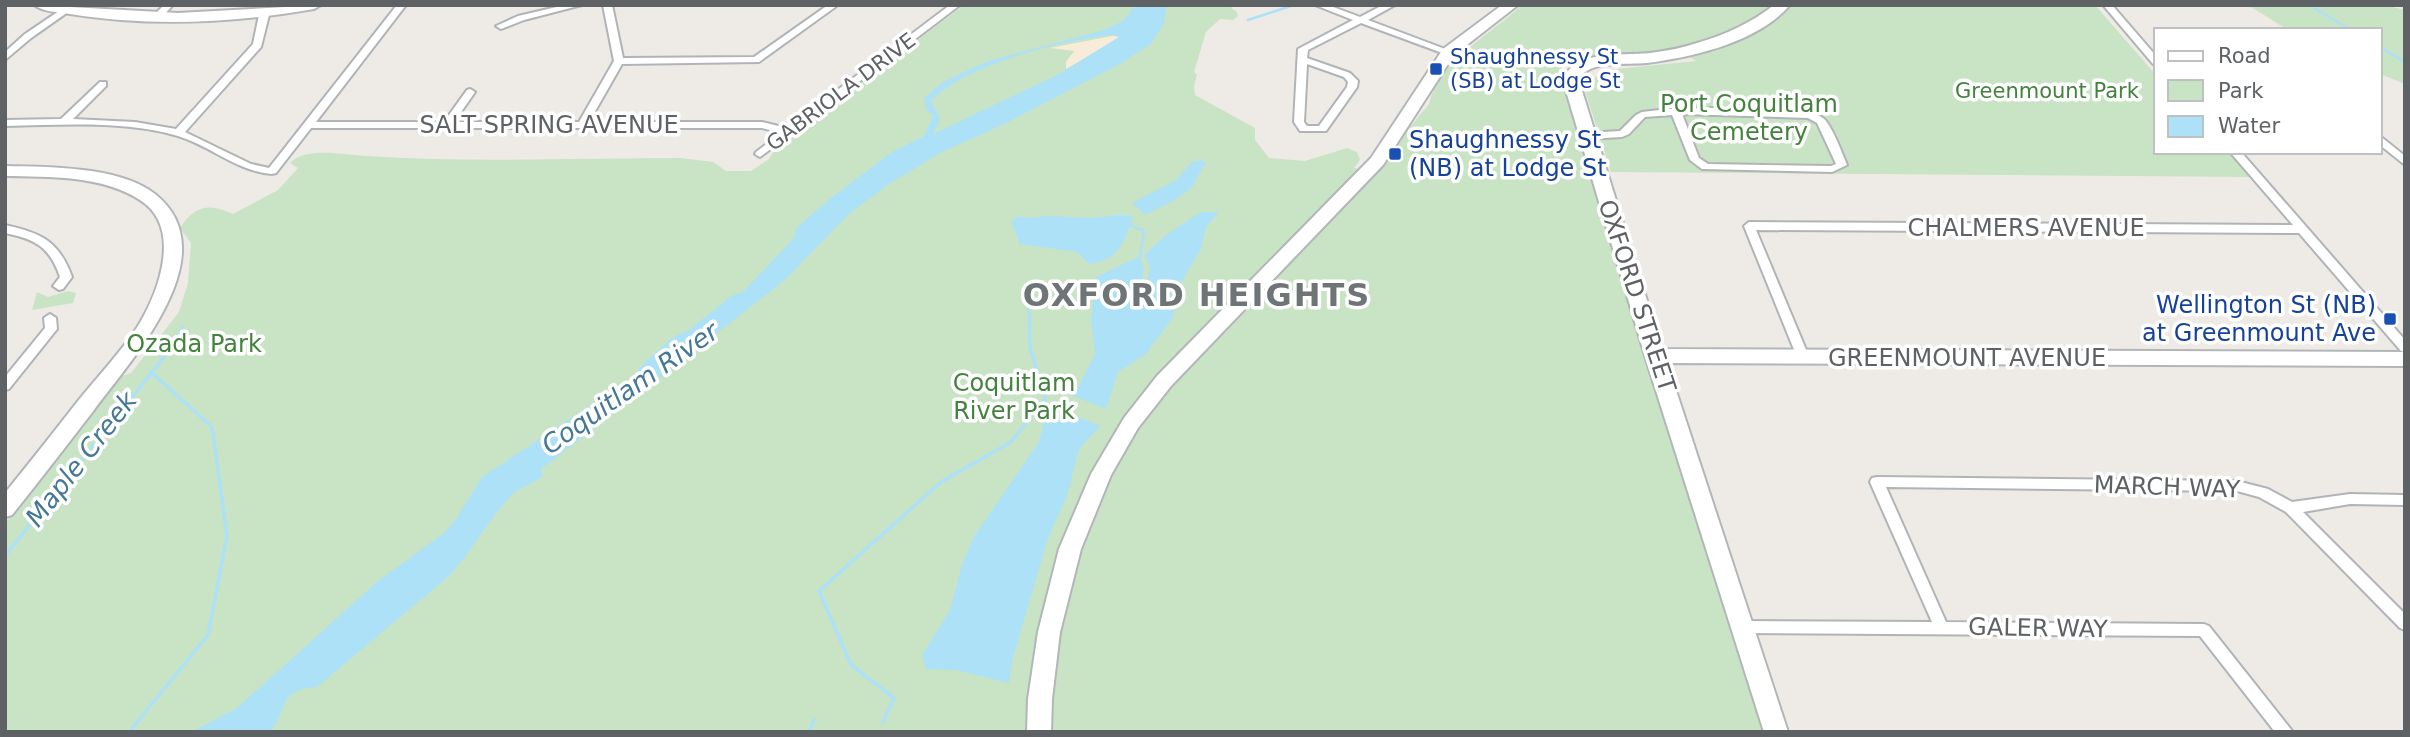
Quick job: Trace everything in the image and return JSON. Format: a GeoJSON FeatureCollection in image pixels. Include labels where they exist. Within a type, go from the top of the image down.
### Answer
{"type":"FeatureCollection","features":[{"type":"Feature","properties":{"kind":"street"},"geometry":{"type":"LineString","coordinates":[[41,5],[103,16],[163,11],[264,15],[314,5]]}},
{"type":"Feature","properties":{"kind":"street"},"geometry":{"type":"LineString","coordinates":[[5,123],[120,124],[178,133],[202,142],[246,166],[272,171],[402,5]]}},
{"type":"Feature","properties":{"kind":"street"},"geometry":{"type":"LineString","coordinates":[[501,26],[521,18],[578,5]]}},
{"type":"Feature","properties":{"kind":"street"},"geometry":{"type":"LineString","coordinates":[[583,124],[619,61],[607,5]]}},
{"type":"Feature","properties":{"kind":"street"},"geometry":{"type":"LineString","coordinates":[[619,61],[756,60],[834,5]]}},
{"type":"Feature","properties":{"kind":"street","name":"GABRIOLA DRIVE"},"geometry":{"type":"LineString","coordinates":[[760,154],[956,5]]}},
{"type":"Feature","properties":{"kind":"street"},"geometry":{"type":"LineString","coordinates":[[1319,5],[1448,52]]}},
{"type":"Feature","properties":{"kind":"street"},"geometry":{"type":"LineString","coordinates":[[1302,59],[1352,79],[1353,83],[1326,127],[1304,129],[1299,122],[1302,59],[1305,48],[1391,5]]}},
{"type":"Feature","properties":{"kind":"street"},"geometry":{"type":"LineString","coordinates":[[1039,732],[1046,646],[1069,549],[1101,474],[1131,423],[1164,380],[1377,161],[1448,52],[1511,5]]}},
{"type":"Feature","properties":{"kind":"street","name":"OXFORD STREET"},"geometry":{"type":"LineString","coordinates":[[1776,732],[1571,85],[1572,75],[1578,69],[1592,64],[1650,58],[1699,46],[1751,27],[1783,5]]}},
{"type":"Feature","properties":{"kind":"street"},"geometry":{"type":"LineString","coordinates":[[2107,5],[2154,60]]}},
{"type":"Feature","properties":{"kind":"street"},"geometry":{"type":"LineString","coordinates":[[5,57],[28,36],[65,10]]}},
{"type":"Feature","properties":{"kind":"street"},"geometry":{"type":"LineString","coordinates":[[178,133],[258,45],[264,15]]}},
{"type":"Feature","properties":{"kind":"street"},"geometry":{"type":"LineString","coordinates":[[64,122],[103,84]]}},
{"type":"Feature","properties":{"kind":"street"},"geometry":{"type":"LineString","coordinates":[[447,125],[470,92]]}},
{"type":"Feature","properties":{"kind":"street"},"geometry":{"type":"LineString","coordinates":[[1587,136],[1619,135],[1629,130],[1643,114],[1676,113],[1811,115],[1821,121],[1842,165],[1832,169],[1706,167],[1695,160],[1676,113]]}},
{"type":"Feature","properties":{"kind":"street","name":"SALT SPRING AVENUE"},"geometry":{"type":"LineString","coordinates":[[308,125],[762,125],[789,132]]}},
{"type":"Feature","properties":{"kind":"street"},"geometry":{"type":"LineString","coordinates":[[2382,141],[2405,162]]}},
{"type":"Feature","properties":{"kind":"street"},"geometry":{"type":"LineString","coordinates":[[2237,154],[2405,348]]}},
{"type":"Feature","properties":{"kind":"street"},"geometry":{"type":"LineString","coordinates":[[5,171],[90,176],[136,190],[153,200],[173,227],[174,259],[164,294],[146,328],[5,509]]}},
{"type":"Feature","properties":{"kind":"street","name":"CHALMERS AVENUE"},"geometry":{"type":"LineString","coordinates":[[1803,357],[1749,226],[2303,229]]}},
{"type":"Feature","properties":{"kind":"street"},"geometry":{"type":"LineString","coordinates":[[5,229],[33,236],[51,246],[61,258],[66,276],[59,286]]}},
{"type":"Feature","properties":{"kind":"street"},"geometry":{"type":"LineString","coordinates":[[5,386],[51,329],[50,317]]}},
{"type":"Feature","properties":{"kind":"street","name":"GREENMOUNT AVENUE"},"geometry":{"type":"LineString","coordinates":[[1655,356],[2405,359]]}},
{"type":"Feature","properties":{"kind":"street","name":"MARCH WAY"},"geometry":{"type":"LineString","coordinates":[[1941,627],[1877,482],[2237,486],[2263,493],[2291,508],[2405,624]]}},
{"type":"Feature","properties":{"kind":"street"},"geometry":{"type":"LineString","coordinates":[[2291,508],[2350,499],[2405,500]]}},
{"type":"Feature","properties":{"kind":"street","name":"GALER WAY"},"geometry":{"type":"LineString","coordinates":[[1742,626],[2204,630],[2286,732]]}},
{"type":"Feature","properties":{"kind":"green space","name":"Coquitlam River Park"},"geometry":{"type":"Polygon","coordinates":[[[964,5],[1234,5],[1231,8],[1238,16],[1233,20],[1220,19],[1206,32],[1194,72],[1197,75],[1195,95],[1255,128],[1255,140],[1269,158],[1305,161],[1347,148],[1357,152],[1360,160],[1354,168],[1373,172],[1429,104],[1434,89],[1454,62],[1522,5],[2095,5],[2154,73],[2154,154],[2230,154],[2251,177],[1611,172],[1585,91],[1589,84],[1607,70],[1696,61],[1677,49],[1560,61],[1769,732],[5,732],[5,523],[114,379],[131,373],[179,312],[188,283],[191,243],[180,228],[191,215],[203,208],[217,208],[233,214],[278,190],[298,168],[290,163],[297,158],[316,153],[445,159],[681,158],[713,162],[726,171],[751,171],[769,159],[778,145],[964,5]]]}},
{"type":"Feature","properties":{"kind":"green space"},"geometry":{"type":"Polygon","coordinates":[[[2248,5],[2384,5],[2405,10],[2405,84],[2382,75],[2382,28],[2285,28],[2248,5]]]}},
{"type":"Feature","properties":{"kind":"green space"},"geometry":{"type":"Polygon","coordinates":[[[68,291],[76,293],[73,303],[32,310],[37,292],[48,297],[68,291]]]}},
{"type":"Feature","properties":{"kind":"sand"},"geometry":{"type":"Polygon","coordinates":[[[1117,35],[1119,37],[1115,42],[1066,69],[1066,62],[1074,51],[1050,48],[1117,35]]]}},
{"type":"Feature","properties":{"kind":"water","name":"Coquitlam River"},"geometry":{"type":"Polygon","coordinates":[[[1135,5],[1167,5],[1164,23],[1151,44],[1120,64],[1002,125],[940,153],[889,184],[849,214],[784,281],[544,467],[540,471],[544,475],[511,496],[449,576],[317,687],[295,692],[290,696],[270,732],[191,732],[237,708],[379,580],[444,533],[482,477],[608,392],[627,384],[644,363],[672,338],[689,330],[731,296],[743,292],[794,238],[796,228],[832,197],[892,152],[924,136],[933,116],[927,110],[924,98],[943,82],[988,61],[1104,30],[1123,21],[1135,5]],[[1111,35],[1090,38],[1041,49],[990,65],[967,76],[931,101],[940,119],[933,134],[1057,75],[1119,37],[1111,35]]]}},
{"type":"Feature","properties":{"kind":"water"},"geometry":{"type":"Polygon","coordinates":[[[1202,160],[1206,164],[1193,185],[1175,200],[1145,215],[1132,203],[1176,180],[1192,162],[1202,160]]]}},
{"type":"Feature","properties":{"kind":"water"},"geometry":{"type":"Polygon","coordinates":[[[1201,212],[1219,212],[1206,227],[1200,251],[1181,282],[1172,319],[1146,354],[1118,372],[1106,409],[1074,396],[1095,354],[1091,320],[1096,277],[1140,256],[1144,269],[1136,307],[1145,290],[1150,268],[1144,255],[1166,235],[1201,212]]]}},
{"type":"Feature","properties":{"kind":"water"},"geometry":{"type":"Polygon","coordinates":[[[1120,214],[1134,217],[1119,249],[1100,262],[1089,264],[1077,252],[1020,244],[1011,222],[1018,216],[1094,218],[1120,214]]]}},
{"type":"Feature","properties":{"kind":"water"},"geometry":{"type":"Polygon","coordinates":[[[1061,410],[1100,426],[1079,449],[1067,496],[1048,538],[1012,661],[1009,683],[956,670],[926,669],[922,655],[950,610],[962,565],[973,538],[1039,442],[1044,422],[1061,410]]]}},
{"type":"Feature","properties":{"kind":"waterway"},"geometry":{"type":"LineString","coordinates":[[1248,20],[1294,5]]}},
{"type":"Feature","properties":{"kind":"waterway"},"geometry":{"type":"LineString","coordinates":[[2309,5],[2348,28]]}},
{"type":"Feature","properties":{"kind":"waterway"},"geometry":{"type":"LineString","coordinates":[[2382,48],[2405,62]]}},
{"type":"Feature","properties":{"kind":"waterway"},"geometry":{"type":"LineString","coordinates":[[1130,225],[1144,231],[1140,256]]}},
{"type":"Feature","properties":{"kind":"waterway"},"geometry":{"type":"LineString","coordinates":[[1028,299],[1029,319]]}},
{"type":"Feature","properties":{"kind":"waterway"},"geometry":{"type":"LineString","coordinates":[[883,722],[894,698],[851,665],[819,591],[941,482],[1011,442],[1045,399],[1030,347],[1029,317]]}},
{"type":"Feature","properties":{"kind":"waterway","name":"Maple Creek"},"geometry":{"type":"LineString","coordinates":[[152,373],[183,328]]}},
{"type":"Feature","properties":{"kind":"waterway","name":"Maple Creek"},"geometry":{"type":"LineString","coordinates":[[5,556],[152,373]]}},
{"type":"Feature","properties":{"kind":"waterway"},"geometry":{"type":"LineString","coordinates":[[129,732],[208,635],[227,536],[212,427],[152,373]]}},
{"type":"Feature","properties":{"kind":"waterway"},"geometry":{"type":"LineString","coordinates":[[809,732],[814,720]]}},
{"type":"Feature","properties":{"kind":"place","name":"Shaughnessy St (SB) at Lodge St"},"geometry":{"type":"Point","coordinates":[1436,69]}},
{"type":"Feature","properties":{"kind":"place","name":"Shaughnessy St (NB) at Lodge St"},"geometry":{"type":"Point","coordinates":[1395,154]}},
{"type":"Feature","properties":{"kind":"place","name":"Wellington St (NB) at Greenmount Ave"},"geometry":{"type":"Point","coordinates":[2390,319]}},
{"type":"Feature","properties":{"kind":"district","name":"OXFORD HEIGHTS"},"geometry":{"type":"Point","coordinates":[1197,295]}},
{"type":"Feature","properties":{"kind":"park label","name":"Greenmount Park"},"geometry":{"type":"Point","coordinates":[2047,91]}},
{"type":"Feature","properties":{"kind":"park label","name":"Port Coquitlam Cemetery"},"geometry":{"type":"Point","coordinates":[1749,118]}},
{"type":"Feature","properties":{"kind":"park label","name":"Ozada Park"},"geometry":{"type":"Point","coordinates":[194,344]}}]}
